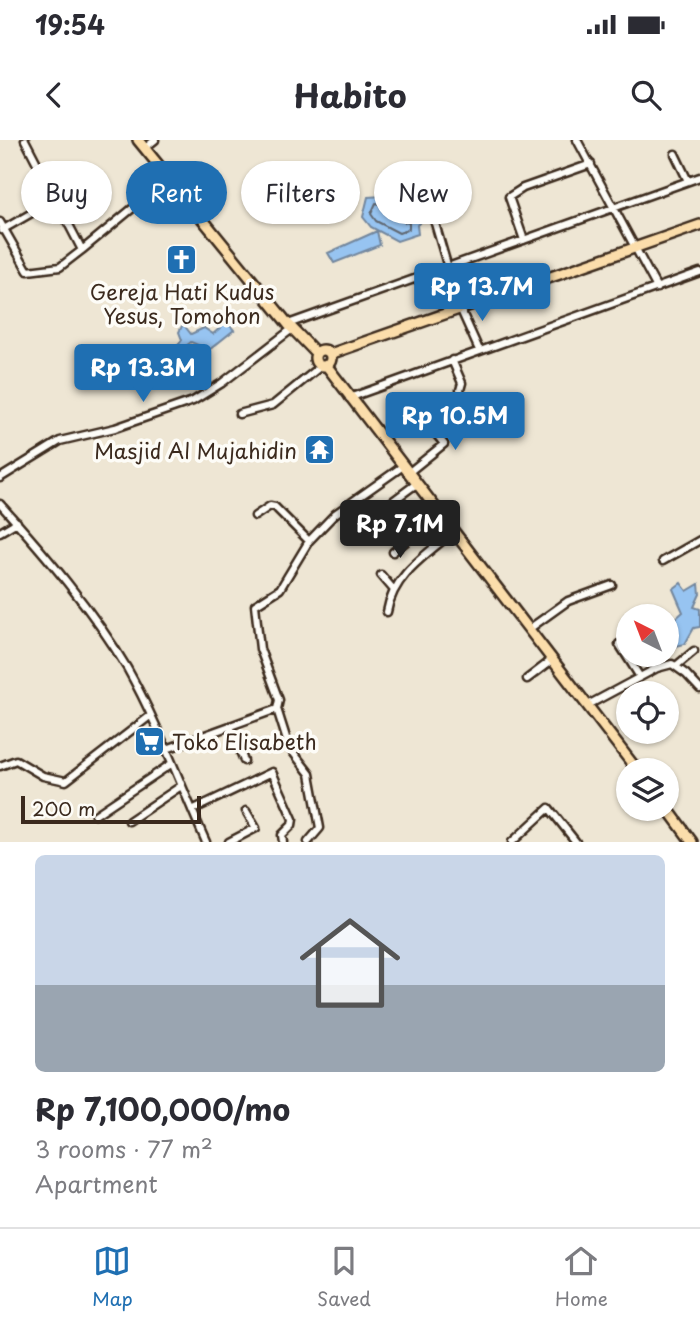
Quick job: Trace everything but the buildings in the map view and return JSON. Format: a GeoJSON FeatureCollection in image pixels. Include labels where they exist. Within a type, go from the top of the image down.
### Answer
{"type":"FeatureCollection","features":[{"type":"Feature","properties":{"kind":"highway"},"geometry":{"type":"LineString","coordinates":[[138,140],[155,161]]}},
{"type":"Feature","properties":{"kind":"highway"},"geometry":{"type":"LineString","coordinates":[[205,224],[290,327],[316,353]]}},
{"type":"Feature","properties":{"kind":"highway"},"geometry":{"type":"LineString","coordinates":[[330,354],[700,225]]}},
{"type":"Feature","properties":{"kind":"highway"},"geometry":{"type":"LineString","coordinates":[[316,353],[322,350],[330,354]]}},
{"type":"Feature","properties":{"kind":"highway"},"geometry":{"type":"LineString","coordinates":[[316,353],[315,360],[324,366],[406,469],[628,758]]}},
{"type":"Feature","properties":{"kind":"highway"},"geometry":{"type":"LineString","coordinates":[[324,366],[330,360],[330,354]]}},
{"type":"Feature","properties":{"kind":"highway"},"geometry":{"type":"LineString","coordinates":[[677,821],[692,842]]}},
{"type":"Feature","properties":{"kind":"street"},"geometry":{"type":"LineString","coordinates":[[25,140],[36,161]]}},
{"type":"Feature","properties":{"kind":"street"},"geometry":{"type":"LineString","coordinates":[[145,148],[155,140]]}},
{"type":"Feature","properties":{"kind":"street"},"geometry":{"type":"LineString","coordinates":[[577,140],[657,288]]}},
{"type":"Feature","properties":{"kind":"street"},"geometry":{"type":"LineString","coordinates":[[675,154],[688,181]]}},
{"type":"Feature","properties":{"kind":"street"},"geometry":{"type":"LineString","coordinates":[[524,240],[509,197],[523,188],[590,164]]}},
{"type":"Feature","properties":{"kind":"street"},"geometry":{"type":"LineString","coordinates":[[0,478],[60,440],[106,430],[193,401],[222,383],[290,327],[700,177]]}},
{"type":"Feature","properties":{"kind":"street"},"geometry":{"type":"LineString","coordinates":[[0,222],[2,230],[28,271],[60,267],[126,214]]}},
{"type":"Feature","properties":{"kind":"street"},"geometry":{"type":"LineString","coordinates":[[2,230],[21,219]]}},
{"type":"Feature","properties":{"kind":"street"},"geometry":{"type":"LineString","coordinates":[[69,224],[82,250]]}},
{"type":"Feature","properties":{"kind":"street"},"geometry":{"type":"LineString","coordinates":[[435,224],[459,309],[479,350]]}},
{"type":"Feature","properties":{"kind":"street"},"geometry":{"type":"LineString","coordinates":[[349,398],[700,272]]}},
{"type":"Feature","properties":{"kind":"street"},"geometry":{"type":"LineString","coordinates":[[452,360],[462,383],[460,390]]}},
{"type":"Feature","properties":{"kind":"street"},"geometry":{"type":"LineString","coordinates":[[239,414],[276,403],[324,366]]}},
{"type":"Feature","properties":{"kind":"street"},"geometry":{"type":"LineString","coordinates":[[308,842],[320,828],[316,799],[310,774],[289,747],[277,709],[279,700],[260,649],[254,609],[258,602],[280,589],[309,541],[335,514],[444,444],[425,420]]}},
{"type":"Feature","properties":{"kind":"street"},"geometry":{"type":"LineString","coordinates":[[351,531],[416,484]]}},
{"type":"Feature","properties":{"kind":"street"},"geometry":{"type":"LineString","coordinates":[[0,504],[17,522],[118,653],[150,716],[206,842]]}},
{"type":"Feature","properties":{"kind":"street"},"geometry":{"type":"LineString","coordinates":[[255,516],[270,506],[275,507],[309,541]]}},
{"type":"Feature","properties":{"kind":"street"},"geometry":{"type":"LineString","coordinates":[[393,552],[440,514]]}},
{"type":"Feature","properties":{"kind":"street"},"geometry":{"type":"LineString","coordinates":[[0,532],[17,522]]}},
{"type":"Feature","properties":{"kind":"street"},"geometry":{"type":"LineString","coordinates":[[387,612],[393,589],[453,532]]}},
{"type":"Feature","properties":{"kind":"street"},"geometry":{"type":"LineString","coordinates":[[663,561],[700,540]]}},
{"type":"Feature","properties":{"kind":"street"},"geometry":{"type":"LineString","coordinates":[[381,575],[393,589]]}},
{"type":"Feature","properties":{"kind":"street"},"geometry":{"type":"LineString","coordinates":[[529,629],[568,601],[612,585]]}},
{"type":"Feature","properties":{"kind":"street"},"geometry":{"type":"LineString","coordinates":[[679,664],[694,651]]}},
{"type":"Feature","properties":{"kind":"street"},"geometry":{"type":"LineString","coordinates":[[527,679],[552,660]]}},
{"type":"Feature","properties":{"kind":"street"},"geometry":{"type":"LineString","coordinates":[[634,667],[640,677]]}},
{"type":"Feature","properties":{"kind":"street"},"geometry":{"type":"LineString","coordinates":[[588,705],[661,667]]}},
{"type":"Feature","properties":{"kind":"street"},"geometry":{"type":"LineString","coordinates":[[677,667],[700,690]]}},
{"type":"Feature","properties":{"kind":"street"},"geometry":{"type":"LineString","coordinates":[[164,750],[277,709]]}},
{"type":"Feature","properties":{"kind":"street"},"geometry":{"type":"LineString","coordinates":[[0,766],[16,760],[43,776],[66,781],[150,716]]}},
{"type":"Feature","properties":{"kind":"street"},"geometry":{"type":"LineString","coordinates":[[230,726],[244,761]]}},
{"type":"Feature","properties":{"kind":"street"},"geometry":{"type":"LineString","coordinates":[[95,815],[171,764]]}},
{"type":"Feature","properties":{"kind":"street"},"geometry":{"type":"LineString","coordinates":[[192,810],[272,772],[293,820],[292,825],[282,835],[283,842]]}},
{"type":"Feature","properties":{"kind":"street"},"geometry":{"type":"LineString","coordinates":[[129,821],[181,786]]}},
{"type":"Feature","properties":{"kind":"street"},"geometry":{"type":"LineString","coordinates":[[516,841],[549,808],[576,842]]}},
{"type":"Feature","properties":{"kind":"street"},"geometry":{"type":"LineString","coordinates":[[229,842],[256,828],[246,811]]}},
{"type":"Feature","properties":{"kind":"water"},"geometry":{"type":"Polygon","coordinates":[[[368,197],[374,197],[374,224],[418,224],[418,234],[397,241],[371,227],[363,217],[368,197]]]}},
{"type":"Feature","properties":{"kind":"water"},"geometry":{"type":"Polygon","coordinates":[[[377,231],[380,245],[334,263],[328,253],[377,231]]]}},
{"type":"Feature","properties":{"kind":"water"},"geometry":{"type":"Polygon","coordinates":[[[227,322],[234,330],[209,350],[191,342],[179,352],[175,349],[182,340],[179,332],[183,324],[191,334],[204,328],[213,334],[227,322]]]}},
{"type":"Feature","properties":{"kind":"water"},"geometry":{"type":"Polygon","coordinates":[[[681,583],[687,591],[699,584],[700,594],[694,607],[700,609],[700,627],[694,628],[685,644],[679,645],[679,616],[683,612],[673,589],[681,583]]]}},
{"type":"Feature","properties":{"kind":"place","name":"Gereja Hati Kudus Yesus, Tomohon"},"geometry":{"type":"Point","coordinates":[182,259]}},
{"type":"Feature","properties":{"kind":"place","name":"Masjid Al Mujahidin"},"geometry":{"type":"Point","coordinates":[320,450]}},
{"type":"Feature","properties":{"kind":"place","name":"Toko Elisabeth"},"geometry":{"type":"Point","coordinates":[149,741]}}]}
